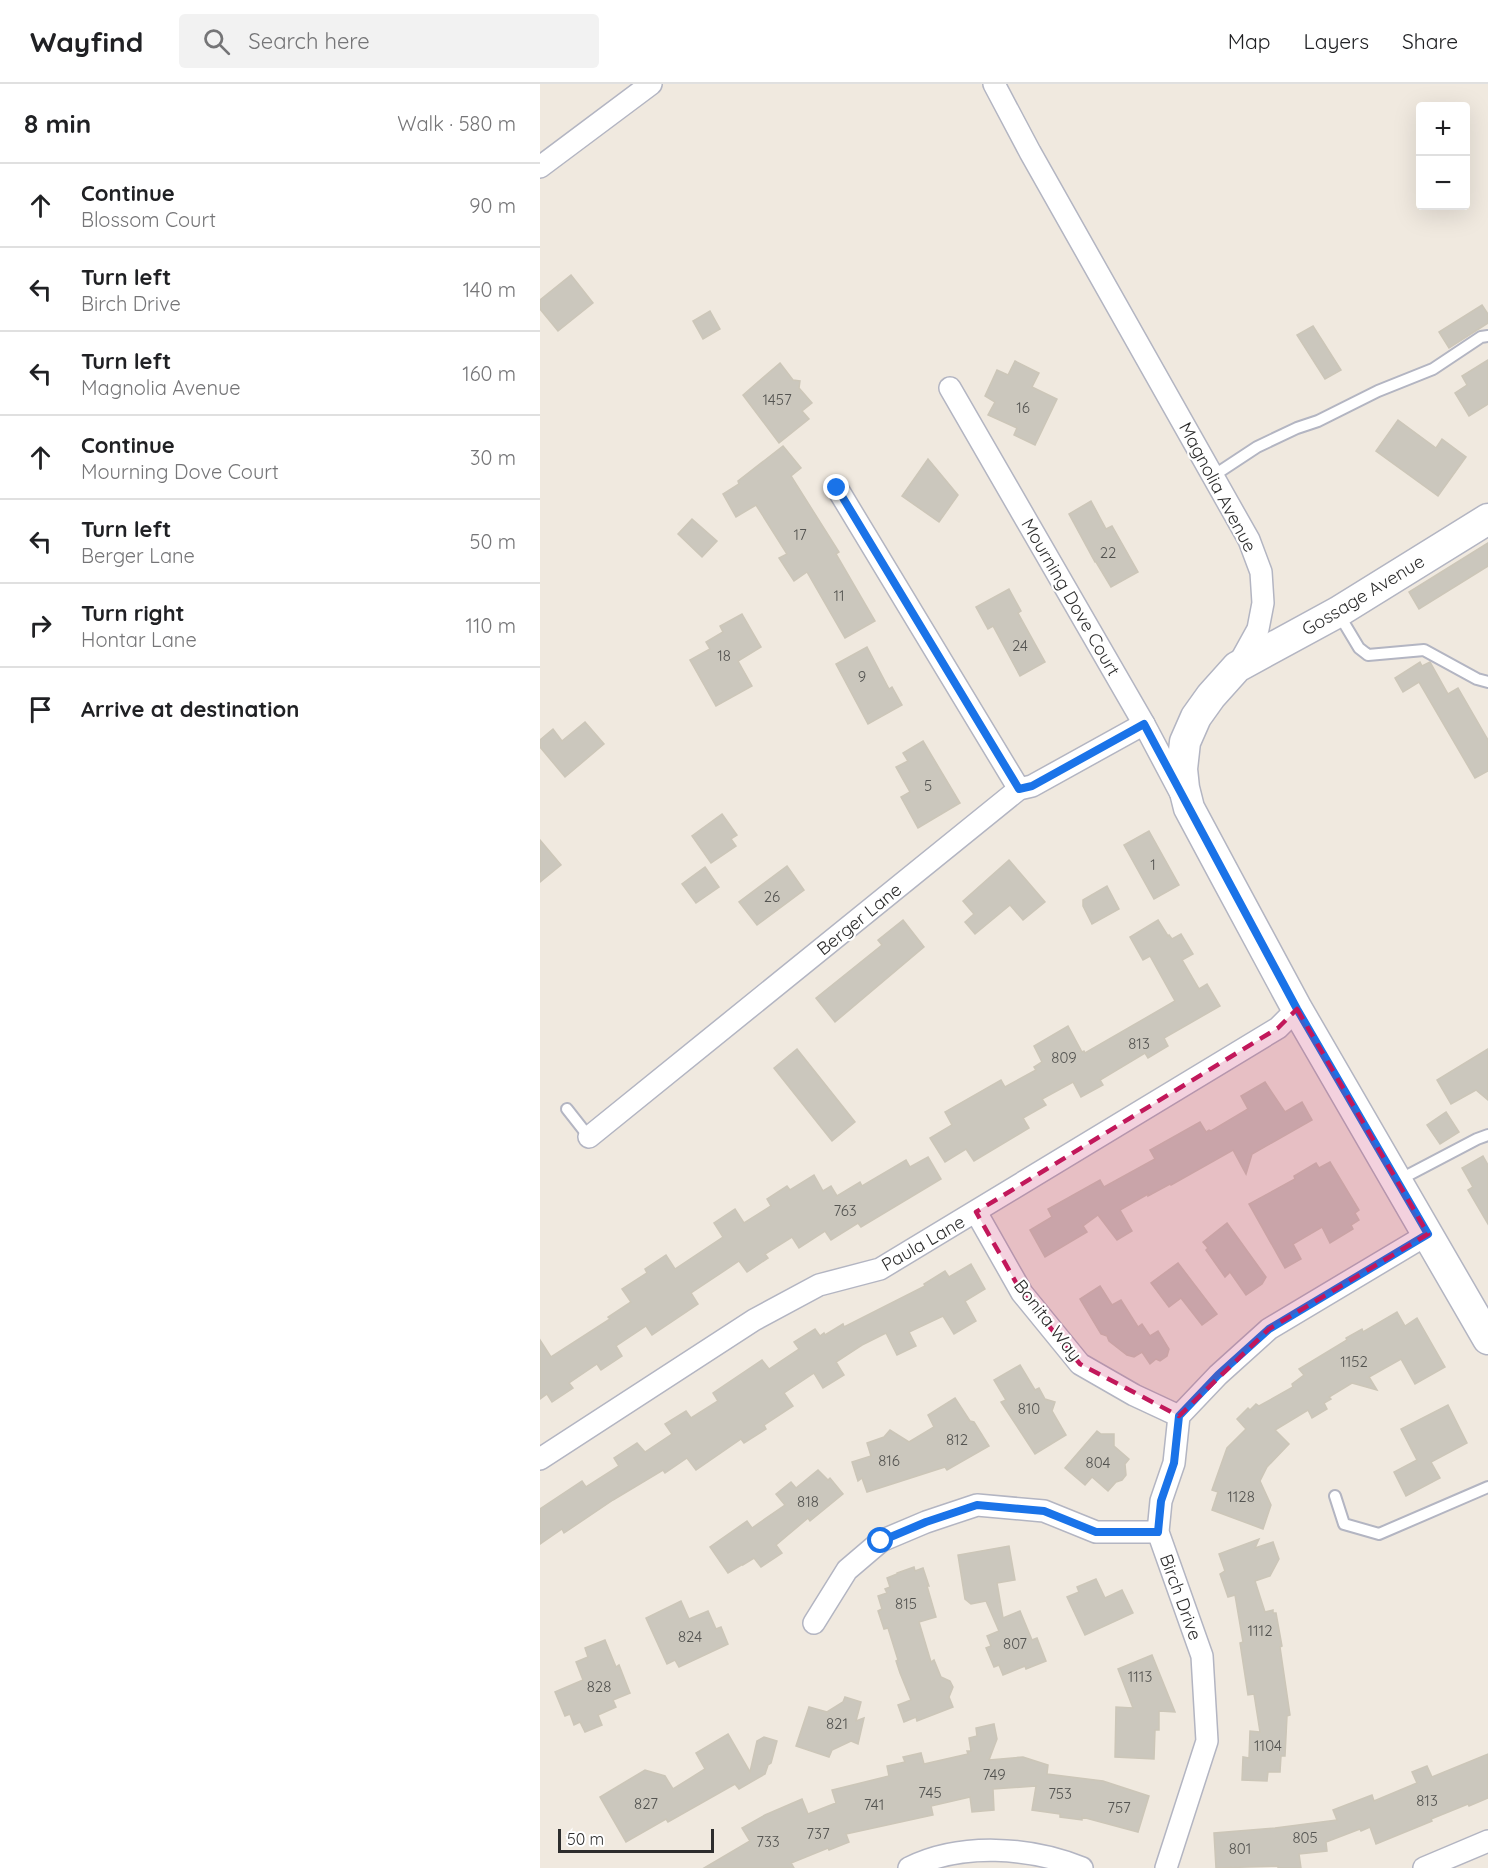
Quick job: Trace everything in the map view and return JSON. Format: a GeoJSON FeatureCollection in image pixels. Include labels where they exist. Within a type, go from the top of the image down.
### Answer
{"type":"FeatureCollection","features":[{"type":"Feature","properties":{"kind":"street"},"geometry":{"type":"LineString","coordinates":[[540,167],[651,84]]}},
{"type":"Feature","properties":{"kind":"street","name":"Magnolia Avenue"},"geometry":{"type":"LineString","coordinates":[[994,84],[1249,540],[1261,572],[1263,603],[1258,629],[1237,667],[1196,717],[1185,742],[1182,769],[1189,808],[1297,1009],[1488,1339]]}},
{"type":"Feature","properties":{"kind":"street","name":"Mourning Dove Court"},"geometry":{"type":"LineString","coordinates":[[950,388],[1144,724],[1189,808]]}},
{"type":"Feature","properties":{"kind":"street"},"geometry":{"type":"LineString","coordinates":[[837,488],[1019,789]]}},
{"type":"Feature","properties":{"kind":"street","name":"Gossage Avenue"},"geometry":{"type":"LineString","coordinates":[[1237,667],[1338,612],[1488,519]]}},
{"type":"Feature","properties":{"kind":"street","name":"Berger Lane"},"geometry":{"type":"LineString","coordinates":[[589,1137],[1019,789],[1032,786],[1144,724]]}},
{"type":"Feature","properties":{"kind":"street","name":"Paula Lane"},"geometry":{"type":"LineString","coordinates":[[540,1459],[754,1320],[819,1285],[880,1269],[976,1212],[1278,1028],[1297,1009]]}},
{"type":"Feature","properties":{"kind":"street","name":"Bonita Way"},"geometry":{"type":"LineString","coordinates":[[976,1212],[1022,1293],[1080,1364],[1134,1395],[1179,1416]]}},
{"type":"Feature","properties":{"kind":"street"},"geometry":{"type":"LineString","coordinates":[[1179,1416],[1218,1375],[1269,1329],[1428,1234]]}},
{"type":"Feature","properties":{"kind":"street","name":"Birch Drive"},"geometry":{"type":"LineString","coordinates":[[1166,1868],[1207,1741],[1202,1656],[1158,1532],[1161,1501],[1174,1463],[1179,1416]]}},
{"type":"Feature","properties":{"kind":"street"},"geometry":{"type":"LineString","coordinates":[[814,1623],[847,1570],[881,1541],[926,1522],[977,1505],[1044,1511],[1096,1532],[1158,1532]]}},
{"type":"Feature","properties":{"kind":"street"},"geometry":{"type":"LineString","coordinates":[[1424,1868],[1488,1841]]}},
{"type":"Feature","properties":{"kind":"street"},"geometry":{"type":"LineString","coordinates":[[909,1868],[918,1863],[968,1851],[1016,1851],[1065,1861],[1082,1868]]}},
{"type":"Feature","properties":{"kind":"lane"},"geometry":{"type":"LineString","coordinates":[[1213,476],[1257,447],[1318,421],[1378,391],[1433,369],[1481,337],[1488,336]]}},
{"type":"Feature","properties":{"kind":"lane"},"geometry":{"type":"LineString","coordinates":[[1338,612],[1359,648],[1368,655],[1424,650],[1476,679],[1488,682]]}},
{"type":"Feature","properties":{"kind":"lane"},"geometry":{"type":"LineString","coordinates":[[567,1108],[589,1137]]}},
{"type":"Feature","properties":{"kind":"lane"},"geometry":{"type":"LineString","coordinates":[[1397,1181],[1477,1138],[1488,1135]]}},
{"type":"Feature","properties":{"kind":"lane"},"geometry":{"type":"LineString","coordinates":[[1335,1496],[1344,1524],[1379,1534],[1488,1487]]}},
{"type":"Feature","properties":{"kind":"highlighted area"},"geometry":{"type":"Polygon","coordinates":[[[1297,1009],[1428,1234],[1269,1329],[1179,1416],[1080,1364],[1022,1293],[976,1212],[1278,1028],[1297,1009]]]}},
{"type":"Feature","properties":{"kind":"building"},"geometry":{"type":"Polygon","coordinates":[[[571,275],[593,303],[558,331],[540,309],[540,300],[571,275]]]}},
{"type":"Feature","properties":{"kind":"building"},"geometry":{"type":"Polygon","coordinates":[[[1482,305],[1488,314],[1488,323],[1449,348],[1439,332],[1482,305]]]}},
{"type":"Feature","properties":{"kind":"building"},"geometry":{"type":"Polygon","coordinates":[[[710,311],[720,329],[703,339],[693,321],[710,311]]]}},
{"type":"Feature","properties":{"kind":"building"},"geometry":{"type":"Polygon","coordinates":[[[1313,326],[1341,370],[1325,379],[1297,335],[1313,326]]]}},
{"type":"Feature","properties":{"kind":"building"},"geometry":{"type":"Polygon","coordinates":[[[1488,360],[1488,404],[1469,416],[1455,393],[1467,385],[1462,376],[1488,360]]]}},
{"type":"Feature","properties":{"kind":"building"},"geometry":{"type":"Polygon","coordinates":[[[1015,361],[1039,373],[1032,387],[1057,399],[1035,445],[1014,435],[1017,428],[988,415],[995,402],[985,396],[997,370],[1008,375],[1015,361]]]}},
{"type":"Feature","properties":{"kind":"building"},"geometry":{"type":"Polygon","coordinates":[[[780,363],[793,380],[800,381],[799,388],[812,403],[802,411],[809,419],[779,443],[743,395],[780,363]]]}},
{"type":"Feature","properties":{"kind":"building"},"geometry":{"type":"Polygon","coordinates":[[[1398,420],[1436,448],[1442,439],[1466,457],[1438,496],[1376,451],[1398,420]]]}},
{"type":"Feature","properties":{"kind":"building"},"geometry":{"type":"Polygon","coordinates":[[[783,446],[801,468],[791,476],[839,552],[836,554],[875,621],[845,638],[807,572],[794,581],[779,558],[787,554],[756,505],[736,517],[723,494],[739,484],[738,481],[783,446]]]}},
{"type":"Feature","properties":{"kind":"building"},"geometry":{"type":"Polygon","coordinates":[[[928,459],[958,495],[939,522],[902,496],[928,459]]]}},
{"type":"Feature","properties":{"kind":"building"},"geometry":{"type":"Polygon","coordinates":[[[1091,501],[1106,529],[1112,526],[1138,572],[1111,587],[1069,514],[1091,501]]]}},
{"type":"Feature","properties":{"kind":"building"},"geometry":{"type":"Polygon","coordinates":[[[692,519],[717,541],[702,557],[678,534],[692,519]]]}},
{"type":"Feature","properties":{"kind":"building"},"geometry":{"type":"Polygon","coordinates":[[[1488,543],[1488,566],[1419,609],[1409,592],[1488,543]]]}},
{"type":"Feature","properties":{"kind":"building"},"geometry":{"type":"Polygon","coordinates":[[[1009,589],[1021,611],[1018,613],[1045,662],[1020,676],[993,626],[988,629],[976,607],[1009,589]]]}},
{"type":"Feature","properties":{"kind":"building"},"geometry":{"type":"Polygon","coordinates":[[[742,614],[761,647],[738,661],[752,686],[716,706],[690,660],[710,649],[706,642],[723,632],[720,626],[742,614]]]}},
{"type":"Feature","properties":{"kind":"building"},"geometry":{"type":"Polygon","coordinates":[[[867,647],[889,689],[892,687],[902,705],[868,724],[836,664],[867,647]]]}},
{"type":"Feature","properties":{"kind":"building"},"geometry":{"type":"Polygon","coordinates":[[[1420,662],[1422,666],[1430,662],[1448,694],[1458,688],[1488,740],[1488,771],[1475,778],[1419,682],[1403,692],[1395,678],[1420,662]]]}},
{"type":"Feature","properties":{"kind":"building"},"geometry":{"type":"Polygon","coordinates":[[[585,722],[604,744],[565,777],[540,747],[540,740],[553,729],[562,741],[585,722]]]}},
{"type":"Feature","properties":{"kind":"building"},"geometry":{"type":"Polygon","coordinates":[[[923,741],[960,803],[918,828],[901,797],[910,792],[896,767],[908,761],[903,753],[923,741]]]}},
{"type":"Feature","properties":{"kind":"building"},"geometry":{"type":"Polygon","coordinates":[[[722,814],[737,835],[731,839],[736,846],[711,863],[692,836],[722,814]]]}},
{"type":"Feature","properties":{"kind":"building"},"geometry":{"type":"Polygon","coordinates":[[[1149,831],[1179,885],[1154,899],[1124,845],[1149,831]]]}},
{"type":"Feature","properties":{"kind":"building"},"geometry":{"type":"Polygon","coordinates":[[[540,840],[561,865],[540,882],[540,840]]]}},
{"type":"Feature","properties":{"kind":"building"},"geometry":{"type":"Polygon","coordinates":[[[1009,860],[1045,902],[1023,920],[1010,905],[975,934],[965,922],[974,914],[963,901],[1009,860]]]}},
{"type":"Feature","properties":{"kind":"building"},"geometry":{"type":"Polygon","coordinates":[[[787,866],[804,890],[757,925],[739,902],[787,866]]]}},
{"type":"Feature","properties":{"kind":"building"},"geometry":{"type":"Polygon","coordinates":[[[705,867],[719,887],[696,903],[682,884],[705,867]]]}},
{"type":"Feature","properties":{"kind":"building"},"geometry":{"type":"Polygon","coordinates":[[[1107,886],[1119,909],[1092,924],[1083,906],[1083,900],[1107,886]]]}},
{"type":"Feature","properties":{"kind":"building"},"geometry":{"type":"Polygon","coordinates":[[[903,920],[924,947],[835,1022],[816,998],[882,945],[878,940],[903,920]]]}},
{"type":"Feature","properties":{"kind":"building"},"geometry":{"type":"Polygon","coordinates":[[[1158,920],[1172,939],[1181,934],[1193,954],[1182,960],[1199,989],[1207,984],[1220,1006],[1164,1038],[1168,1046],[1148,1058],[1145,1053],[1100,1080],[1103,1085],[1081,1097],[1073,1082],[1042,1099],[1046,1105],[1023,1118],[1029,1128],[974,1161],[966,1149],[945,1162],[930,1138],[952,1125],[945,1112],[1001,1080],[1005,1087],[1036,1070],[1034,1067],[1042,1062],[1034,1046],[1068,1026],[1082,1052],[1085,1053],[1175,1001],[1150,956],[1143,960],[1130,937],[1158,920]]]}},
{"type":"Feature","properties":{"kind":"building"},"geometry":{"type":"Polygon","coordinates":[[[797,1049],[855,1122],[832,1141],[774,1068],[797,1049]]]}},
{"type":"Feature","properties":{"kind":"building"},"geometry":{"type":"Polygon","coordinates":[[[1488,1049],[1488,1100],[1476,1090],[1451,1104],[1437,1080],[1488,1049]]]}},
{"type":"Feature","properties":{"kind":"building"},"geometry":{"type":"Polygon","coordinates":[[[1265,1082],[1285,1112],[1302,1102],[1312,1120],[1252,1154],[1246,1174],[1233,1150],[1171,1185],[1148,1196],[1148,1194],[1120,1210],[1132,1231],[1117,1240],[1098,1215],[1083,1226],[1087,1232],[1045,1257],[1030,1230],[1052,1217],[1048,1209],[1100,1180],[1104,1187],[1155,1159],[1150,1150],[1200,1122],[1206,1132],[1211,1131],[1248,1109],[1241,1096],[1265,1082]]]}},
{"type":"Feature","properties":{"kind":"building"},"geometry":{"type":"Polygon","coordinates":[[[1446,1112],[1459,1132],[1440,1144],[1427,1125],[1446,1112]]]}},
{"type":"Feature","properties":{"kind":"building"},"geometry":{"type":"Polygon","coordinates":[[[1483,1156],[1488,1165],[1488,1224],[1468,1190],[1473,1187],[1462,1168],[1483,1156]]]}},
{"type":"Feature","properties":{"kind":"building"},"geometry":{"type":"Polygon","coordinates":[[[928,1157],[941,1179],[861,1227],[858,1223],[831,1240],[825,1231],[799,1248],[792,1237],[765,1254],[768,1258],[747,1272],[739,1261],[691,1293],[698,1304],[652,1335],[646,1326],[616,1346],[622,1356],[601,1370],[597,1364],[569,1383],[573,1388],[552,1402],[547,1394],[540,1399],[540,1340],[551,1357],[610,1319],[608,1317],[631,1302],[622,1289],[647,1273],[645,1269],[666,1255],[675,1269],[723,1237],[714,1223],[735,1209],[744,1223],[771,1206],[767,1199],[787,1186],[790,1190],[814,1175],[823,1191],[831,1186],[837,1196],[860,1182],[862,1186],[906,1160],[910,1167],[928,1157]]]}},
{"type":"Feature","properties":{"kind":"building"},"geometry":{"type":"Polygon","coordinates":[[[1330,1162],[1359,1210],[1355,1213],[1359,1220],[1351,1225],[1353,1229],[1330,1243],[1322,1227],[1293,1244],[1301,1259],[1285,1268],[1249,1204],[1295,1179],[1294,1176],[1316,1163],[1319,1168],[1330,1162]]]}},
{"type":"Feature","properties":{"kind":"building"},"geometry":{"type":"Polygon","coordinates":[[[1227,1223],[1266,1277],[1262,1284],[1246,1295],[1230,1272],[1225,1277],[1203,1242],[1227,1223]]]}},
{"type":"Feature","properties":{"kind":"building"},"geometry":{"type":"Polygon","coordinates":[[[1178,1263],[1217,1314],[1202,1325],[1181,1298],[1169,1307],[1151,1283],[1178,1263]]]}},
{"type":"Feature","properties":{"kind":"building"},"geometry":{"type":"Polygon","coordinates":[[[971,1264],[985,1289],[965,1301],[976,1321],[954,1334],[943,1316],[909,1332],[916,1346],[897,1355],[886,1333],[862,1345],[836,1362],[844,1375],[823,1388],[814,1373],[784,1393],[793,1406],[764,1425],[766,1429],[744,1443],[741,1439],[696,1470],[687,1458],[665,1473],[663,1470],[613,1500],[564,1533],[562,1529],[540,1544],[540,1509],[582,1481],[586,1487],[619,1466],[614,1458],[637,1443],[645,1452],[672,1434],[665,1424],[686,1411],[691,1418],[718,1401],[713,1393],[762,1360],[769,1369],[799,1349],[794,1342],[815,1329],[820,1336],[824,1333],[825,1335],[843,1324],[844,1327],[925,1286],[924,1284],[945,1271],[949,1277],[971,1264]]]}},
{"type":"Feature","properties":{"kind":"building"},"geometry":{"type":"Polygon","coordinates":[[[1100,1286],[1112,1305],[1121,1300],[1138,1327],[1142,1324],[1150,1336],[1158,1331],[1169,1349],[1167,1356],[1160,1361],[1156,1359],[1150,1364],[1142,1352],[1134,1357],[1127,1355],[1109,1341],[1107,1336],[1101,1334],[1080,1299],[1100,1286]]]}},
{"type":"Feature","properties":{"kind":"building"},"geometry":{"type":"Polygon","coordinates":[[[1397,1312],[1405,1326],[1417,1318],[1445,1367],[1415,1384],[1401,1359],[1369,1377],[1377,1390],[1352,1383],[1329,1397],[1331,1399],[1324,1403],[1327,1409],[1312,1418],[1308,1410],[1275,1430],[1289,1444],[1267,1467],[1260,1481],[1271,1505],[1263,1529],[1212,1510],[1218,1492],[1212,1490],[1227,1448],[1246,1429],[1237,1419],[1248,1408],[1250,1410],[1256,1404],[1259,1406],[1293,1387],[1292,1384],[1304,1375],[1299,1369],[1347,1340],[1346,1338],[1362,1329],[1363,1332],[1397,1312]]]}},
{"type":"Feature","properties":{"kind":"building"},"geometry":{"type":"Polygon","coordinates":[[[1020,1365],[1035,1390],[1039,1388],[1045,1399],[1055,1402],[1052,1411],[1066,1435],[1035,1454],[1001,1402],[1006,1400],[994,1380],[1020,1365]]]}},
{"type":"Feature","properties":{"kind":"building"},"geometry":{"type":"Polygon","coordinates":[[[955,1398],[989,1446],[947,1470],[945,1467],[867,1492],[862,1478],[858,1481],[852,1462],[871,1456],[867,1443],[884,1437],[890,1430],[909,1442],[934,1427],[928,1415],[955,1398]]]}},
{"type":"Feature","properties":{"kind":"building"},"geometry":{"type":"Polygon","coordinates":[[[1448,1405],[1467,1443],[1431,1462],[1440,1478],[1406,1496],[1394,1472],[1417,1460],[1401,1429],[1448,1405]]]}},
{"type":"Feature","properties":{"kind":"building"},"geometry":{"type":"Polygon","coordinates":[[[1097,1431],[1101,1434],[1114,1434],[1114,1446],[1129,1459],[1125,1464],[1126,1475],[1108,1491],[1092,1477],[1085,1485],[1065,1468],[1097,1431]]]}},
{"type":"Feature","properties":{"kind":"building"},"geometry":{"type":"Polygon","coordinates":[[[818,1470],[828,1480],[830,1478],[843,1494],[810,1521],[808,1518],[776,1545],[782,1553],[761,1567],[754,1558],[728,1573],[710,1547],[747,1521],[752,1528],[785,1505],[776,1494],[791,1482],[796,1488],[818,1470]]]}},
{"type":"Feature","properties":{"kind":"building"},"geometry":{"type":"Polygon","coordinates":[[[1259,1539],[1255,1548],[1273,1542],[1279,1559],[1270,1576],[1255,1581],[1265,1612],[1273,1610],[1273,1613],[1276,1613],[1290,1715],[1287,1716],[1285,1756],[1281,1756],[1280,1772],[1268,1772],[1267,1781],[1242,1780],[1243,1757],[1249,1758],[1250,1731],[1260,1732],[1254,1694],[1248,1695],[1240,1643],[1243,1642],[1235,1595],[1228,1597],[1220,1574],[1225,1571],[1219,1554],[1259,1539]]]}},
{"type":"Feature","properties":{"kind":"building"},"geometry":{"type":"Polygon","coordinates":[[[1009,1546],[1015,1580],[997,1583],[1003,1618],[1020,1611],[1032,1640],[1037,1638],[1046,1661],[1003,1675],[999,1665],[994,1667],[986,1648],[991,1646],[987,1636],[999,1631],[986,1601],[971,1604],[965,1599],[958,1555],[1009,1546]]]}},
{"type":"Feature","properties":{"kind":"building"},"geometry":{"type":"Polygon","coordinates":[[[914,1567],[915,1571],[923,1568],[936,1617],[919,1622],[931,1662],[934,1660],[941,1677],[950,1681],[953,1687],[949,1697],[953,1707],[917,1721],[916,1717],[904,1722],[898,1705],[911,1700],[896,1661],[898,1660],[888,1628],[884,1629],[878,1611],[882,1609],[878,1596],[887,1593],[885,1589],[890,1587],[887,1578],[914,1567]]]}},
{"type":"Feature","properties":{"kind":"building"},"geometry":{"type":"Polygon","coordinates":[[[1096,1579],[1105,1598],[1122,1590],[1133,1613],[1085,1635],[1067,1597],[1079,1592],[1077,1587],[1096,1579]]]}},
{"type":"Feature","properties":{"kind":"building"},"geometry":{"type":"Polygon","coordinates":[[[681,1601],[689,1619],[708,1611],[716,1629],[721,1627],[728,1644],[679,1667],[675,1660],[667,1664],[646,1618],[681,1601]]]}},
{"type":"Feature","properties":{"kind":"building"},"geometry":{"type":"Polygon","coordinates":[[[605,1640],[616,1667],[619,1665],[630,1693],[613,1700],[616,1707],[598,1715],[602,1725],[585,1732],[580,1722],[574,1725],[570,1714],[565,1716],[555,1692],[583,1680],[576,1662],[588,1657],[585,1648],[605,1640]]]}},
{"type":"Feature","properties":{"kind":"building"},"geometry":{"type":"Polygon","coordinates":[[[1152,1655],[1175,1712],[1159,1711],[1159,1730],[1155,1730],[1154,1759],[1115,1757],[1116,1707],[1133,1708],[1118,1669],[1152,1655]]]}},
{"type":"Feature","properties":{"kind":"building"},"geometry":{"type":"Polygon","coordinates":[[[845,1697],[861,1702],[856,1721],[864,1718],[858,1744],[851,1741],[832,1750],[829,1757],[796,1746],[809,1707],[827,1712],[843,1702],[845,1697]]]}},
{"type":"Feature","properties":{"kind":"building"},"geometry":{"type":"Polygon","coordinates":[[[994,1724],[997,1739],[989,1760],[1023,1757],[1048,1765],[1047,1774],[1103,1781],[1149,1796],[1138,1832],[1082,1817],[1082,1820],[1060,1817],[1060,1814],[1032,1810],[1036,1786],[993,1789],[994,1810],[972,1812],[970,1797],[931,1806],[933,1815],[846,1834],[849,1842],[791,1863],[794,1868],[704,1868],[750,1841],[742,1828],[765,1815],[802,1799],[808,1814],[836,1803],[832,1790],[889,1776],[887,1766],[905,1762],[903,1757],[921,1753],[924,1764],[968,1754],[967,1751],[971,1751],[969,1738],[977,1736],[976,1728],[994,1724]]]}},
{"type":"Feature","properties":{"kind":"building"},"geometry":{"type":"Polygon","coordinates":[[[728,1734],[750,1772],[757,1741],[764,1737],[777,1741],[771,1763],[765,1774],[739,1789],[735,1784],[668,1822],[666,1819],[626,1842],[600,1797],[645,1770],[665,1776],[673,1789],[705,1769],[696,1753],[728,1734]]]}},
{"type":"Feature","properties":{"kind":"building"},"geometry":{"type":"Polygon","coordinates":[[[1488,1754],[1488,1798],[1469,1806],[1468,1804],[1431,1819],[1432,1821],[1376,1844],[1370,1827],[1361,1831],[1360,1829],[1326,1842],[1327,1851],[1299,1854],[1301,1868],[1278,1868],[1278,1866],[1216,1868],[1214,1833],[1337,1820],[1333,1810],[1372,1795],[1374,1801],[1417,1783],[1412,1772],[1427,1766],[1432,1777],[1488,1754]]]}},
{"type":"Feature","properties":{"kind":"route"},"geometry":{"type":"LineString","coordinates":[[837,488],[1019,789],[1032,786],[1144,724],[1297,1009],[1428,1234],[1269,1329],[1218,1375],[1179,1416],[1174,1463],[1161,1501],[1158,1532],[1096,1532],[1044,1511],[977,1505],[926,1522],[881,1541]]}}]}
